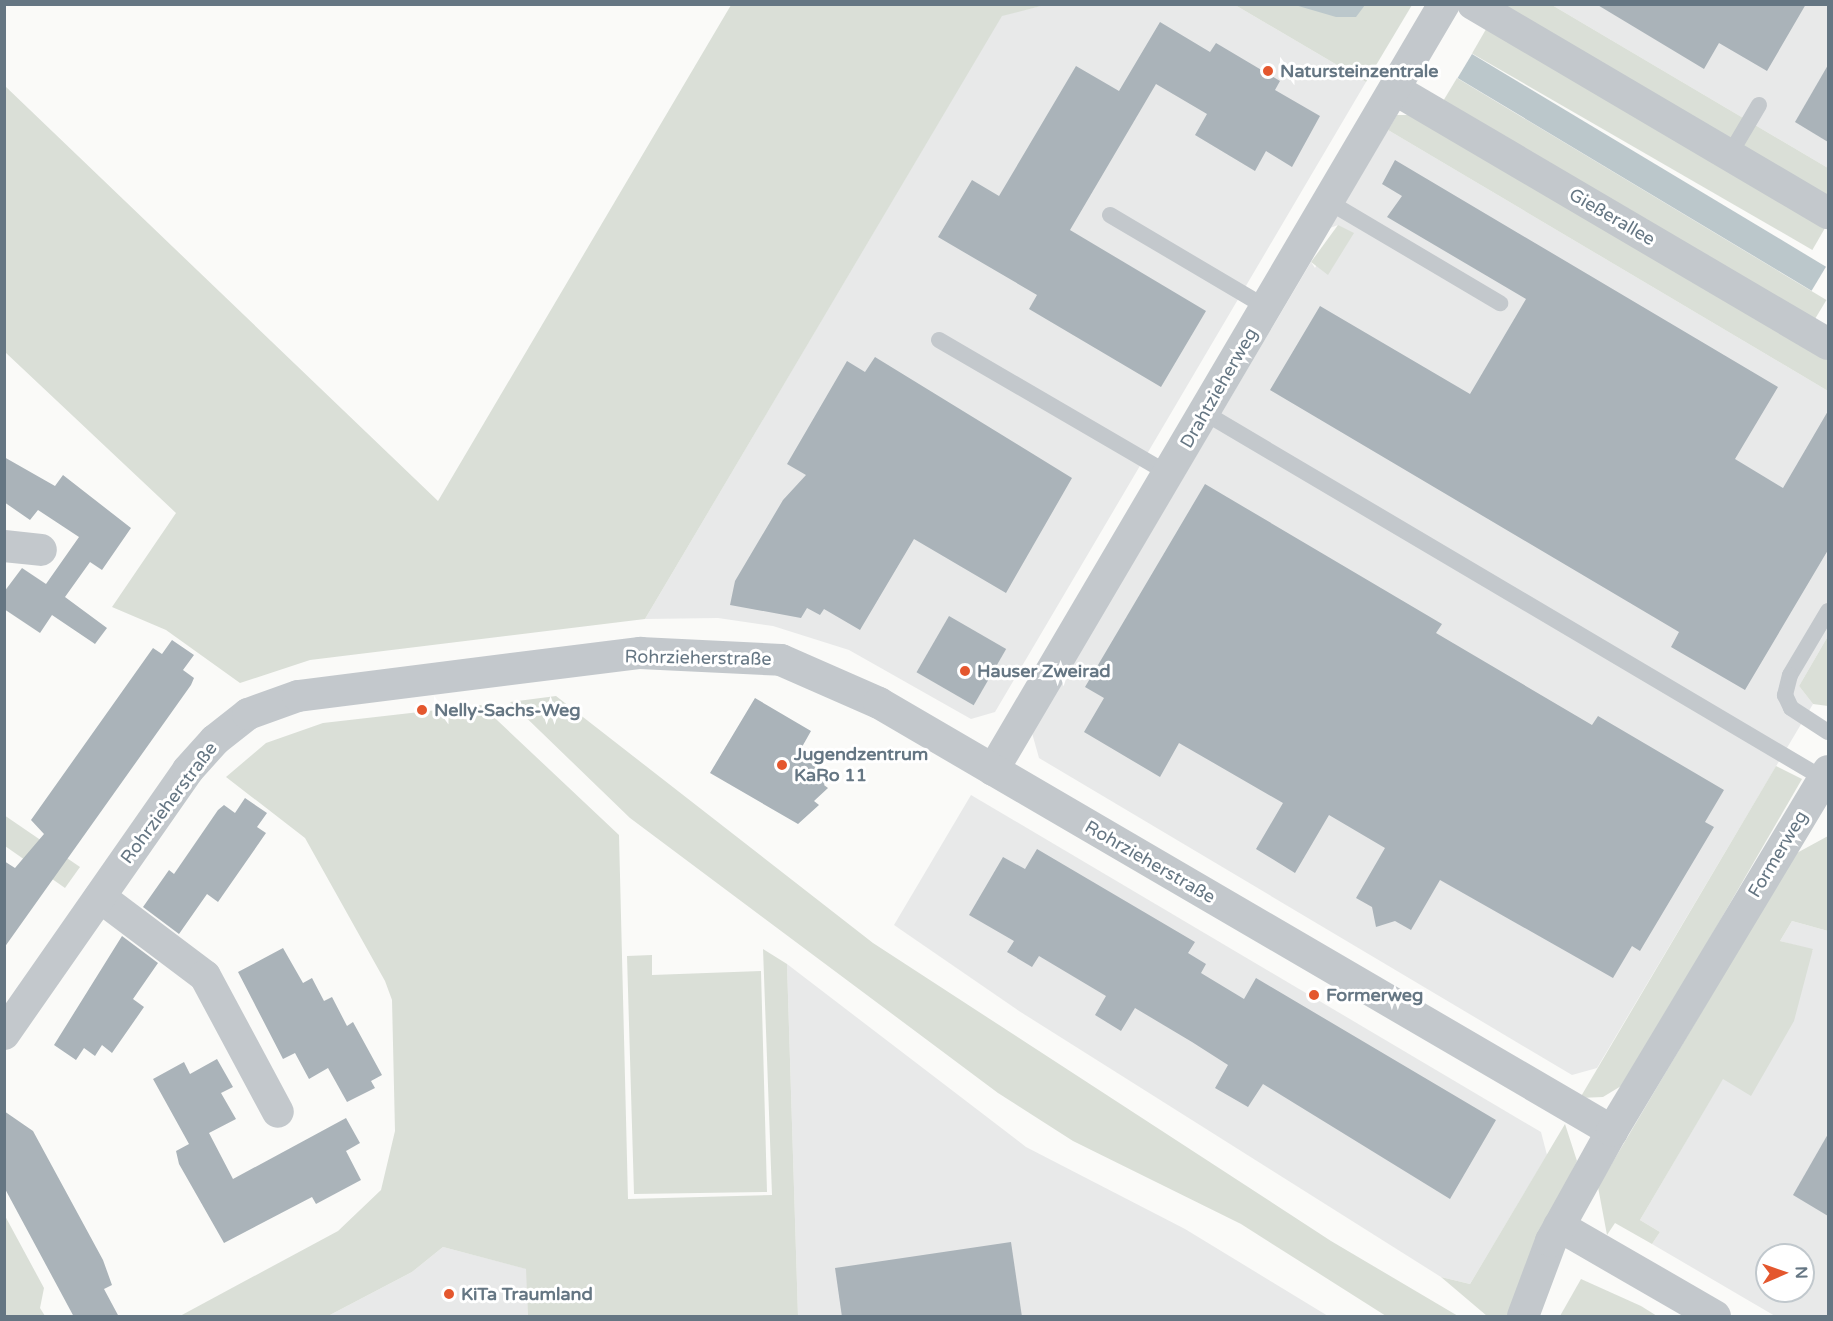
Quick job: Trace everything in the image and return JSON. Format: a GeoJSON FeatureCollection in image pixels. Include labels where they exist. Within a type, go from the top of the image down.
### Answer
{"type":"FeatureCollection","features":[{"type":"Feature","properties":{"kind":"street","name":"Drahtzieherweg"},"geometry":{"type":"LineString","coordinates":[[993,770],[1396,90],[1444,4]]}},
{"type":"Feature","properties":{"kind":"street"},"geometry":{"type":"LineString","coordinates":[[1473,4],[1828,213]]}},
{"type":"Feature","properties":{"kind":"street","name":"Gießerallee"},"geometry":{"type":"LineString","coordinates":[[1396,90],[1828,344]]}},
{"type":"Feature","properties":{"kind":"street"},"geometry":{"type":"LineString","coordinates":[[4,546],[41,550]]}},
{"type":"Feature","properties":{"kind":"street","name":"Rohrzieherstraße"},"geometry":{"type":"LineString","coordinates":[[4,1034],[100,897],[215,740],[257,710],[324,692],[640,653],[781,660],[879,703],[1612,1131]]}},
{"type":"Feature","properties":{"kind":"street","name":"Formerweg"},"geometry":{"type":"LineString","coordinates":[[1522,1317],[1559,1226],[1612,1131],[1825,784]]}},
{"type":"Feature","properties":{"kind":"street"},"geometry":{"type":"LineString","coordinates":[[100,897],[205,975],[278,1112]]}},
{"type":"Feature","properties":{"kind":"street"},"geometry":{"type":"LineString","coordinates":[[1559,1226],[1715,1317]]}},
{"type":"Feature","properties":{"kind":"lane"},"geometry":{"type":"LineString","coordinates":[[1730,154],[1759,105]]}},
{"type":"Feature","properties":{"kind":"lane"},"geometry":{"type":"LineString","coordinates":[[1329,202],[1500,303]]}},
{"type":"Feature","properties":{"kind":"lane"},"geometry":{"type":"LineString","coordinates":[[1110,215],[1267,308]]}},
{"type":"Feature","properties":{"kind":"lane"},"geometry":{"type":"LineString","coordinates":[[939,340],[1168,474]]}},
{"type":"Feature","properties":{"kind":"lane"},"geometry":{"type":"LineString","coordinates":[[1205,413],[1825,784]]}},
{"type":"Feature","properties":{"kind":"lane"},"geometry":{"type":"LineString","coordinates":[[1828,611],[1790,675],[1785,695],[1791,708],[1828,732]]}},
{"type":"Feature","properties":{"kind":"shaded area"},"geometry":{"type":"Polygon","coordinates":[[[1365,4],[1356,17],[1336,17],[1295,5],[1365,4]]]}},
{"type":"Feature","properties":{"kind":"shaded area"},"geometry":{"type":"Polygon","coordinates":[[[731,5],[1045,5],[1002,16],[645,619],[310,660],[240,683],[166,630],[112,607],[176,513],[5,352],[5,86],[438,501],[731,5]]]}},
{"type":"Feature","properties":{"kind":"shaded area"},"geometry":{"type":"Polygon","coordinates":[[[1045,5],[1235,5],[1366,82],[995,712],[971,719],[849,650],[773,626],[718,618],[645,619],[1002,15],[1045,5]]]}},
{"type":"Feature","properties":{"kind":"shaded area"},"geometry":{"type":"Polygon","coordinates":[[[1235,5],[1412,5],[1366,82],[1235,5]]]}},
{"type":"Feature","properties":{"kind":"shaded area"},"geometry":{"type":"Polygon","coordinates":[[[1494,5],[1552,5],[1828,168],[1828,202],[1494,5]]]}},
{"type":"Feature","properties":{"kind":"shaded area"},"geometry":{"type":"Polygon","coordinates":[[[1552,5],[1828,5],[1828,168],[1552,5]]]}},
{"type":"Feature","properties":{"kind":"shaded area"},"geometry":{"type":"Polygon","coordinates":[[[1489,24],[1828,220],[1812,250],[1472,53],[1489,24]]]}},
{"type":"Feature","properties":{"kind":"shaded area"},"geometry":{"type":"Polygon","coordinates":[[[1472,54],[1826,267],[1812,291],[1458,78],[1472,54]]]}},
{"type":"Feature","properties":{"kind":"shaded area"},"geometry":{"type":"Polygon","coordinates":[[[1457,78],[1826,300],[1807,333],[1437,111],[1457,78]]]}},
{"type":"Feature","properties":{"kind":"shaded area"},"geometry":{"type":"Polygon","coordinates":[[[1397,115],[1410,115],[1828,360],[1828,391],[1388,130],[1397,115]]]}},
{"type":"Feature","properties":{"kind":"shaded area"},"geometry":{"type":"Polygon","coordinates":[[[1388,130],[1828,391],[1828,636],[1799,686],[1813,704],[1597,1068],[1572,1075],[1039,758],[1032,733],[1311,262],[1315,268],[1338,225],[1330,228],[1388,130]]]}},
{"type":"Feature","properties":{"kind":"shaded area"},"geometry":{"type":"Polygon","coordinates":[[[1338,225],[1354,233],[1328,275],[1311,262],[1338,225]]]}},
{"type":"Feature","properties":{"kind":"shaded area"},"geometry":{"type":"Polygon","coordinates":[[[1828,636],[1828,706],[1813,704],[1799,686],[1828,636]]]}},
{"type":"Feature","properties":{"kind":"shaded area"},"geometry":{"type":"Polygon","coordinates":[[[556,696],[873,943],[1331,1241],[1458,1316],[1386,1316],[1241,1224],[1073,1141],[998,1093],[630,818],[510,702],[556,696]]]}},
{"type":"Feature","properties":{"kind":"shaded area"},"geometry":{"type":"Polygon","coordinates":[[[481,705],[619,835],[628,1199],[772,1195],[763,949],[787,964],[798,1316],[528,1316],[526,1269],[443,1247],[412,1272],[328,1316],[180,1316],[338,1231],[381,1190],[395,1131],[392,1000],[385,981],[305,838],[226,777],[266,743],[323,723],[481,705]]]}},
{"type":"Feature","properties":{"kind":"shaded area"},"geometry":{"type":"Polygon","coordinates":[[[1776,766],[1802,779],[1626,1083],[1603,1097],[1580,1098],[1776,766]]]}},
{"type":"Feature","properties":{"kind":"shaded area"},"geometry":{"type":"Polygon","coordinates":[[[971,795],[1541,1132],[1547,1155],[1470,1284],[1441,1277],[1019,1011],[894,925],[971,795]]]}},
{"type":"Feature","properties":{"kind":"shaded area"},"geometry":{"type":"Polygon","coordinates":[[[4,815],[80,867],[65,888],[5,846],[4,815]]]}},
{"type":"Feature","properties":{"kind":"shaded area"},"geometry":{"type":"Polygon","coordinates":[[[1828,836],[1828,931],[1792,921],[1780,941],[1813,949],[1794,1021],[1751,1096],[1723,1079],[1640,1220],[1660,1232],[1652,1244],[1615,1223],[1607,1235],[1598,1187],[1795,854],[1828,836]]]}},
{"type":"Feature","properties":{"kind":"shaded area"},"geometry":{"type":"Polygon","coordinates":[[[1792,921],[1828,931],[1828,1316],[1775,1316],[1652,1244],[1660,1232],[1640,1220],[1723,1078],[1813,950],[1780,941],[1792,921]]]}},
{"type":"Feature","properties":{"kind":"shaded area"},"geometry":{"type":"Polygon","coordinates":[[[652,955],[652,975],[761,971],[767,1192],[634,1194],[627,956],[652,955]]]}},
{"type":"Feature","properties":{"kind":"shaded area"},"geometry":{"type":"Polygon","coordinates":[[[787,964],[1026,1147],[1185,1229],[1328,1316],[798,1316],[787,964]]]}},
{"type":"Feature","properties":{"kind":"shaded area"},"geometry":{"type":"Polygon","coordinates":[[[1565,1124],[1577,1161],[1528,1261],[1510,1316],[1487,1316],[1441,1277],[1470,1284],[1565,1124]]]}},
{"type":"Feature","properties":{"kind":"shaded area"},"geometry":{"type":"Polygon","coordinates":[[[4,1214],[44,1288],[40,1308],[45,1316],[5,1316],[4,1214]]]}},
{"type":"Feature","properties":{"kind":"shaded area","name":"KiTa Traumland"},"geometry":{"type":"Polygon","coordinates":[[[443,1247],[527,1269],[528,1316],[328,1316],[412,1272],[443,1247]]]}},
{"type":"Feature","properties":{"kind":"shaded area"},"geometry":{"type":"Polygon","coordinates":[[[1581,1279],[1641,1306],[1657,1316],[1560,1316],[1581,1279]]]}},
{"type":"Feature","properties":{"kind":"building"},"geometry":{"type":"Polygon","coordinates":[[[1596,4],[1806,4],[1767,71],[1719,43],[1704,69],[1596,4]]]}},
{"type":"Feature","properties":{"kind":"building"},"geometry":{"type":"Polygon","coordinates":[[[1160,22],[1210,52],[1216,43],[1280,81],[1275,90],[1320,116],[1292,167],[1266,151],[1255,171],[1195,135],[1207,114],[1156,84],[1070,230],[1206,311],[1161,387],[1029,309],[1037,295],[938,237],[972,180],[999,196],[1076,66],[1119,91],[1160,22]]]}},
{"type":"Feature","properties":{"kind":"building"},"geometry":{"type":"Polygon","coordinates":[[[1828,65],[1828,142],[1795,122],[1828,65]]]}},
{"type":"Feature","properties":{"kind":"building"},"geometry":{"type":"Polygon","coordinates":[[[1395,160],[1778,387],[1735,459],[1783,488],[1828,411],[1828,550],[1745,690],[1671,647],[1679,632],[1270,390],[1320,306],[1470,394],[1526,299],[1387,217],[1402,196],[1382,184],[1395,160]]]}},
{"type":"Feature","properties":{"kind":"building"},"geometry":{"type":"Polygon","coordinates":[[[875,357],[1072,478],[1006,593],[914,539],[860,630],[824,609],[820,615],[807,608],[801,618],[730,605],[735,581],[783,500],[806,475],[787,464],[847,361],[865,372],[875,357]]]}},
{"type":"Feature","properties":{"kind":"building"},"geometry":{"type":"Polygon","coordinates":[[[4,457],[55,486],[63,475],[131,528],[102,570],[90,562],[65,597],[107,628],[95,644],[52,615],[40,633],[4,609],[4,592],[22,568],[46,584],[79,537],[38,510],[30,520],[4,502],[4,457]]]}},
{"type":"Feature","properties":{"kind":"building"},"geometry":{"type":"Polygon","coordinates":[[[1205,484],[1442,624],[1436,633],[1592,725],[1598,716],[1724,790],[1705,822],[1714,827],[1640,951],[1632,946],[1613,978],[1440,880],[1411,930],[1395,921],[1376,927],[1372,907],[1356,898],[1385,848],[1329,815],[1295,873],[1256,849],[1283,803],[1179,743],[1160,777],[1084,732],[1104,698],[1085,687],[1205,484]]]}},
{"type":"Feature","properties":{"kind":"building"},"geometry":{"type":"Polygon","coordinates":[[[949,616],[1006,649],[974,705],[916,672],[949,616]]]}},
{"type":"Feature","properties":{"kind":"building"},"geometry":{"type":"Polygon","coordinates":[[[172,640],[194,655],[183,670],[194,678],[191,685],[4,948],[4,861],[15,868],[44,834],[31,820],[153,648],[162,654],[172,640]]]}},
{"type":"Feature","properties":{"kind":"building"},"geometry":{"type":"Polygon","coordinates":[[[755,698],[811,731],[798,754],[831,773],[824,785],[828,788],[814,801],[819,805],[798,824],[710,773],[755,698]]]}},
{"type":"Feature","properties":{"kind":"building"},"geometry":{"type":"Polygon","coordinates":[[[245,798],[267,813],[257,827],[266,833],[218,902],[207,894],[179,934],[143,907],[169,870],[174,874],[218,810],[224,805],[235,813],[245,798]]]}},
{"type":"Feature","properties":{"kind":"building"},"geometry":{"type":"Polygon","coordinates":[[[1037,849],[1195,942],[1188,953],[1206,964],[1201,973],[1244,999],[1256,978],[1496,1120],[1450,1199],[1263,1084],[1248,1107],[1215,1088],[1228,1065],[1135,1008],[1121,1031],[1095,1015],[1106,996],[1039,956],[1032,967],[1007,952],[1014,941],[969,915],[1003,857],[1025,869],[1037,849]]]}},
{"type":"Feature","properties":{"kind":"building"},"geometry":{"type":"Polygon","coordinates":[[[122,936],[158,963],[133,999],[144,1007],[112,1053],[102,1045],[95,1056],[84,1048],[76,1060],[54,1045],[122,936]]]}},
{"type":"Feature","properties":{"kind":"building"},"geometry":{"type":"Polygon","coordinates":[[[283,948],[303,983],[312,978],[324,1001],[332,997],[347,1026],[353,1022],[382,1075],[371,1081],[375,1088],[347,1102],[328,1068],[309,1079],[295,1053],[283,1059],[238,972],[283,948]]]}},
{"type":"Feature","properties":{"kind":"building"},"geometry":{"type":"Polygon","coordinates":[[[217,1059],[233,1087],[221,1093],[236,1119],[209,1133],[233,1179],[346,1118],[360,1143],[346,1151],[361,1180],[316,1204],[312,1197],[224,1243],[179,1164],[176,1151],[189,1144],[153,1079],[184,1062],[190,1074],[217,1059]]]}},
{"type":"Feature","properties":{"kind":"building"},"geometry":{"type":"Polygon","coordinates":[[[4,1111],[33,1131],[103,1260],[112,1285],[104,1289],[119,1317],[74,1317],[4,1187],[4,1111]]]}},
{"type":"Feature","properties":{"kind":"building"},"geometry":{"type":"Polygon","coordinates":[[[1828,1134],[1828,1216],[1793,1195],[1828,1134]]]}},
{"type":"Feature","properties":{"kind":"building"},"geometry":{"type":"Polygon","coordinates":[[[1011,1242],[1022,1317],[842,1317],[835,1268],[1011,1242]]]}},
{"type":"Feature","properties":{"kind":"place","name":"Natursteinzentrale"},"geometry":{"type":"Point","coordinates":[1268,71]}},
{"type":"Feature","properties":{"kind":"place","name":"Hauser Zweirad"},"geometry":{"type":"Point","coordinates":[965,671]}},
{"type":"Feature","properties":{"kind":"place","name":"Nelly-Sachs-Weg"},"geometry":{"type":"Point","coordinates":[422,710]}},
{"type":"Feature","properties":{"kind":"place","name":"Jugendzentrum KaRo 11"},"geometry":{"type":"Point","coordinates":[782,765]}},
{"type":"Feature","properties":{"kind":"place","name":"Formerweg"},"geometry":{"type":"Point","coordinates":[1314,995]}},
{"type":"Feature","properties":{"kind":"place","name":"KiTa Traumland"},"geometry":{"type":"Point","coordinates":[449,1294]}}]}
